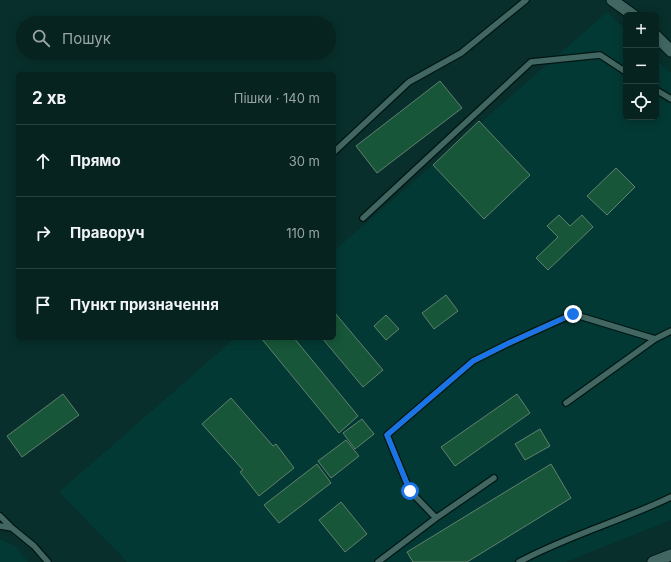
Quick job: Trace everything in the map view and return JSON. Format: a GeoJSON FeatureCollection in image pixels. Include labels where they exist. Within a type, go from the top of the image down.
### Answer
{"type":"FeatureCollection","features":[{"type":"Feature","properties":{"kind":"street"},"geometry":{"type":"LineString","coordinates":[[612,0],[629,12]]}},
{"type":"Feature","properties":{"kind":"street"},"geometry":{"type":"LineString","coordinates":[[659,39],[671,51]]}},
{"type":"Feature","properties":{"kind":"street"},"geometry":{"type":"LineString","coordinates":[[653,562],[671,554]]}},
{"type":"Feature","properties":{"kind":"lane"},"geometry":{"type":"LineString","coordinates":[[336,150],[409,82],[461,53],[526,0]]}},
{"type":"Feature","properties":{"kind":"lane"},"geometry":{"type":"LineString","coordinates":[[363,218],[531,62],[600,56],[623,70]]}},
{"type":"Feature","properties":{"kind":"lane"},"geometry":{"type":"LineString","coordinates":[[659,92],[671,99]]}},
{"type":"Feature","properties":{"kind":"lane"},"geometry":{"type":"LineString","coordinates":[[436,518],[410,491],[387,435],[473,361],[573,314],[655,339]]}},
{"type":"Feature","properties":{"kind":"lane"},"geometry":{"type":"LineString","coordinates":[[566,402],[655,339],[671,331]]}},
{"type":"Feature","properties":{"kind":"lane"},"geometry":{"type":"LineString","coordinates":[[378,562],[436,518],[494,478]]}},
{"type":"Feature","properties":{"kind":"lane"},"geometry":{"type":"LineString","coordinates":[[519,562],[541,550],[647,509],[671,497]]}},
{"type":"Feature","properties":{"kind":"lane"},"geometry":{"type":"LineString","coordinates":[[0,516],[34,546],[48,562]]}},
{"type":"Feature","properties":{"kind":"lane"},"geometry":{"type":"LineString","coordinates":[[0,526],[12,528]]}},
{"type":"Feature","properties":{"kind":"shaded area"},"geometry":{"type":"Polygon","coordinates":[[[607,12],[623,27],[623,120],[659,120],[659,62],[671,73],[671,520],[566,562],[127,562],[59,492],[233,340],[336,340],[336,249],[607,12]]]}},
{"type":"Feature","properties":{"kind":"shaded area"},"geometry":{"type":"Polygon","coordinates":[[[0,539],[16,547],[28,562],[0,562],[0,539]]]}},
{"type":"Feature","properties":{"kind":"building"},"geometry":{"type":"Polygon","coordinates":[[[440,81],[462,108],[377,173],[356,146],[440,81]]]}},
{"type":"Feature","properties":{"kind":"building"},"geometry":{"type":"Polygon","coordinates":[[[479,121],[530,175],[484,219],[433,165],[479,121]]]}},
{"type":"Feature","properties":{"kind":"building"},"geometry":{"type":"Polygon","coordinates":[[[616,168],[635,187],[607,215],[587,196],[616,168]]]}},
{"type":"Feature","properties":{"kind":"building"},"geometry":{"type":"Polygon","coordinates":[[[559,215],[570,226],[582,215],[593,227],[548,270],[536,258],[558,237],[547,226],[559,215]]]}},
{"type":"Feature","properties":{"kind":"building"},"geometry":{"type":"Polygon","coordinates":[[[446,295],[458,311],[434,329],[422,313],[446,295]]]}},
{"type":"Feature","properties":{"kind":"building"},"geometry":{"type":"Polygon","coordinates":[[[336,314],[383,370],[363,387],[324,340],[336,340],[336,314]]]}},
{"type":"Feature","properties":{"kind":"building"},"geometry":{"type":"Polygon","coordinates":[[[386,315],[399,329],[386,340],[374,326],[386,315]]]}},
{"type":"Feature","properties":{"kind":"building"},"geometry":{"type":"Polygon","coordinates":[[[263,340],[296,340],[358,416],[339,433],[263,340]]]}},
{"type":"Feature","properties":{"kind":"building"},"geometry":{"type":"Polygon","coordinates":[[[63,394],[79,415],[22,457],[7,436],[63,394]]]}},
{"type":"Feature","properties":{"kind":"building"},"geometry":{"type":"Polygon","coordinates":[[[517,394],[530,413],[455,466],[441,447],[517,394]]]}},
{"type":"Feature","properties":{"kind":"building"},"geometry":{"type":"Polygon","coordinates":[[[231,398],[273,446],[276,444],[294,468],[259,496],[240,472],[243,470],[202,424],[231,398]]]}},
{"type":"Feature","properties":{"kind":"building"},"geometry":{"type":"Polygon","coordinates":[[[362,419],[374,434],[355,449],[343,433],[362,419]]]}},
{"type":"Feature","properties":{"kind":"building"},"geometry":{"type":"Polygon","coordinates":[[[540,429],[550,446],[525,460],[515,444],[540,429]]]}},
{"type":"Feature","properties":{"kind":"building"},"geometry":{"type":"Polygon","coordinates":[[[346,440],[359,456],[331,478],[318,461],[346,440]]]}},
{"type":"Feature","properties":{"kind":"building"},"geometry":{"type":"Polygon","coordinates":[[[317,464],[331,483],[279,523],[264,505],[317,464]]]}},
{"type":"Feature","properties":{"kind":"building"},"geometry":{"type":"Polygon","coordinates":[[[551,464],[571,498],[467,562],[413,562],[407,552],[551,464]]]}},
{"type":"Feature","properties":{"kind":"building"},"geometry":{"type":"Polygon","coordinates":[[[341,502],[367,534],[345,552],[319,520],[341,502]]]}},
{"type":"Feature","properties":{"kind":"route"},"geometry":{"type":"LineString","coordinates":[[410,491],[387,435],[473,361],[573,314]]}}]}
